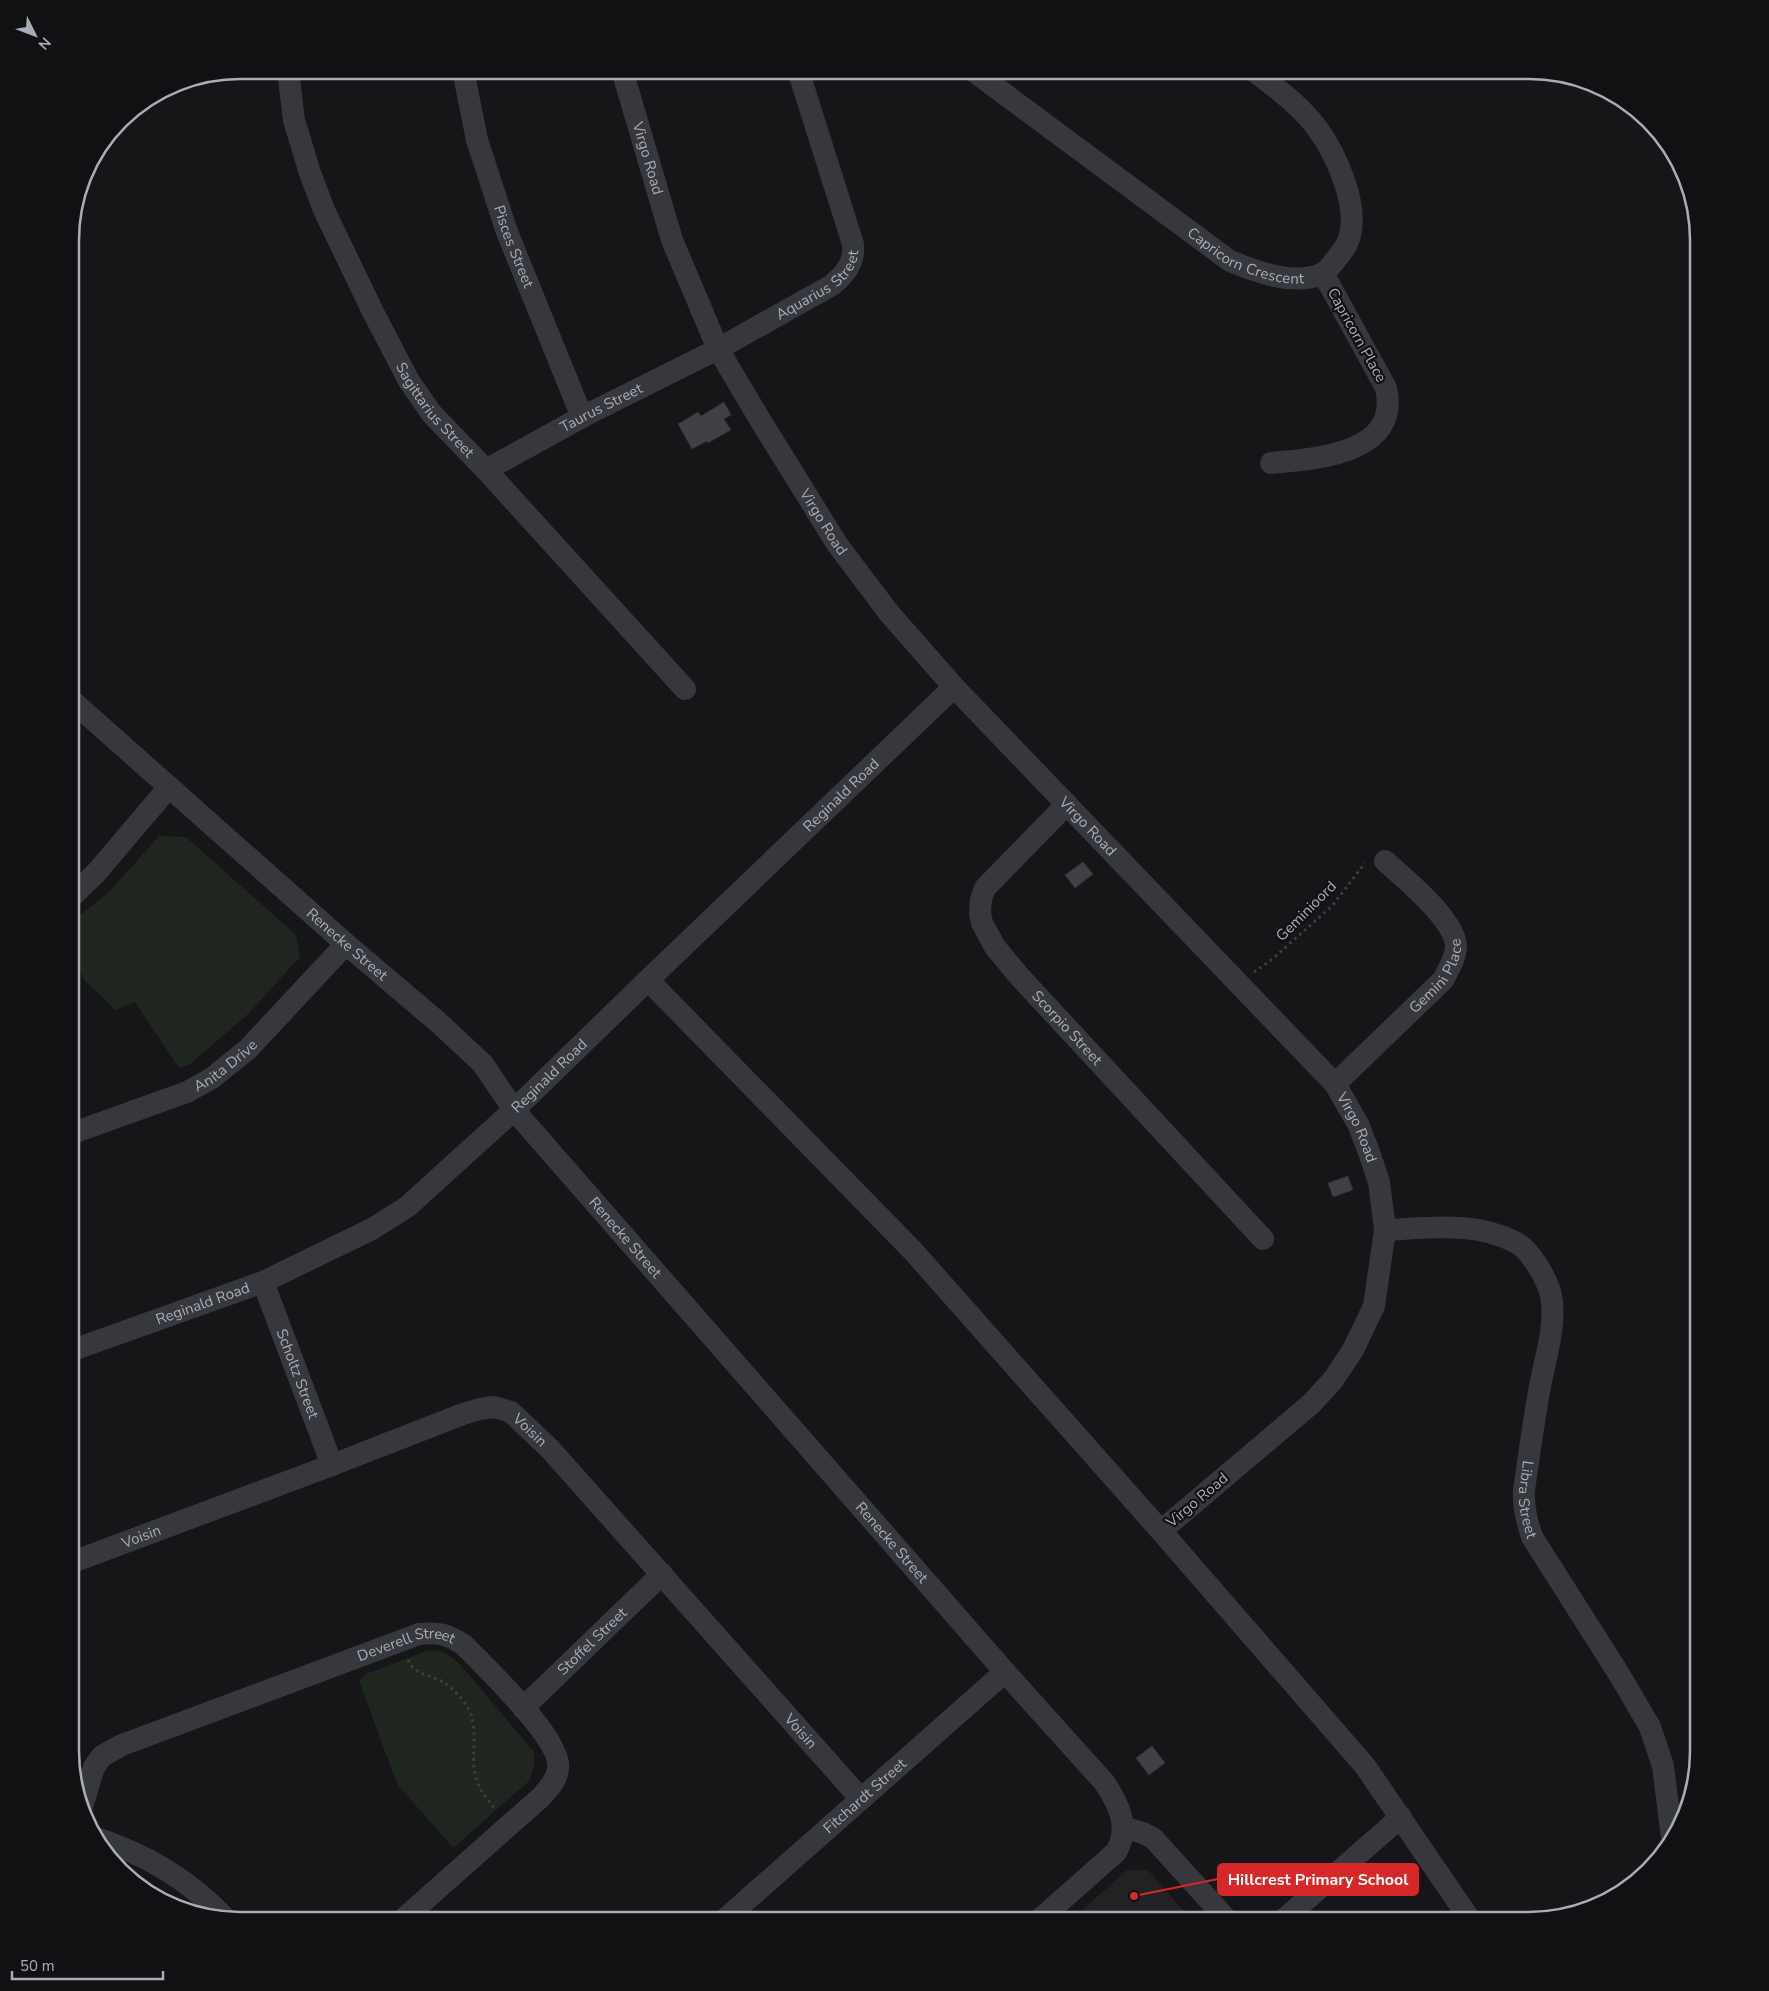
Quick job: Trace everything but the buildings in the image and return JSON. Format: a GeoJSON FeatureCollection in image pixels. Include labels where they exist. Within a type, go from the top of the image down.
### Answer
{"type":"FeatureCollection","features":[{"type":"Feature","properties":{"kind":"street","name":"Sagittarius Street"},"geometry":{"type":"LineString","coordinates":[[289,79],[294,120],[310,173],[324,210],[373,312],[409,381],[432,414],[486,470],[685,689]]}},
{"type":"Feature","properties":{"kind":"street","name":"Pisces Street"},"geometry":{"type":"LineString","coordinates":[[465,79],[477,140],[507,232],[582,417]]}},
{"type":"Feature","properties":{"kind":"street","name":"Virgo Road"},"geometry":{"type":"LineString","coordinates":[[625,79],[672,240],[718,349],[837,544],[889,614],[954,687],[1335,1084],[1358,1124],[1369,1152],[1379,1182],[1385,1230],[1374,1306],[1352,1350],[1333,1380],[1312,1403],[1161,1531]]}},
{"type":"Feature","properties":{"kind":"street","name":"Aquarius Street"},"geometry":{"type":"LineString","coordinates":[[718,349],[832,286],[849,267],[853,257],[853,244],[801,79]]}},
{"type":"Feature","properties":{"kind":"street","name":"Capricorn Crescent"},"geometry":{"type":"LineString","coordinates":[[984,79],[1230,261],[1270,276],[1303,278],[1323,274],[1345,249],[1350,235],[1352,216],[1347,189],[1328,146],[1318,129],[1301,110],[1264,79]]}},
{"type":"Feature","properties":{"kind":"street","name":"Capricorn Place"},"geometry":{"type":"LineString","coordinates":[[1271,463],[1305,460],[1345,452],[1358,446],[1377,432],[1387,414],[1389,406],[1386,388],[1323,274]]}},
{"type":"Feature","properties":{"kind":"street","name":"Taurus Street"},"geometry":{"type":"LineString","coordinates":[[486,470],[582,417],[718,349]]}},
{"type":"Feature","properties":{"kind":"street","name":"Reginald Road"},"geometry":{"type":"LineString","coordinates":[[79,1348],[263,1282],[372,1229],[407,1207],[514,1110],[954,687]]}},
{"type":"Feature","properties":{"kind":"street","name":"Renecke Street"},"geometry":{"type":"LineString","coordinates":[[79,707],[346,944],[439,1023],[483,1064],[514,1110],[1005,1672],[1104,1782],[1123,1816],[1123,1827]]}},
{"type":"Feature","properties":{"kind":"street"},"geometry":{"type":"LineString","coordinates":[[79,889],[96,873],[169,786]]}},
{"type":"Feature","properties":{"kind":"street","name":"Scorpio Street"},"geometry":{"type":"LineString","coordinates":[[1067,804],[985,888],[980,913],[982,923],[995,947],[1018,976],[1263,1239]]}},
{"type":"Feature","properties":{"kind":"street","name":"Gemini Place"},"geometry":{"type":"LineString","coordinates":[[1335,1084],[1443,980],[1453,961],[1456,946],[1452,932],[1429,902],[1385,861]]}},
{"type":"Feature","properties":{"kind":"street","name":"Anita Drive"},"geometry":{"type":"LineString","coordinates":[[79,1131],[187,1092],[212,1078],[248,1049],[346,944]]}},
{"type":"Feature","properties":{"kind":"street"},"geometry":{"type":"LineString","coordinates":[[648,980],[913,1251],[1161,1531],[1366,1766],[1465,1912]]}},
{"type":"Feature","properties":{"kind":"street","name":"Libra Street"},"geometry":{"type":"LineString","coordinates":[[1385,1230],[1454,1226],[1485,1231],[1518,1243],[1544,1275],[1550,1294],[1552,1313],[1550,1338],[1539,1392],[1524,1490],[1527,1521],[1532,1537],[1650,1727],[1663,1766],[1671,1828]]}},
{"type":"Feature","properties":{"kind":"street","name":"Scholtz Street"},"geometry":{"type":"LineString","coordinates":[[263,1282],[332,1465]]}},
{"type":"Feature","properties":{"kind":"street","name":"Voisin"},"geometry":{"type":"LineString","coordinates":[[79,1560],[462,1414],[494,1407],[511,1412],[550,1449],[861,1799]]}},
{"type":"Feature","properties":{"kind":"street","name":"Stoffel Street"},"geometry":{"type":"LineString","coordinates":[[523,1708],[662,1574]]}},
{"type":"Feature","properties":{"kind":"street","name":"Deverell Street"},"geometry":{"type":"LineString","coordinates":[[85,1796],[94,1767],[102,1756],[122,1745],[419,1634],[437,1632],[452,1637],[464,1645],[523,1708],[553,1746],[557,1757],[558,1769],[548,1788],[411,1912]]}},
{"type":"Feature","properties":{"kind":"street","name":"Fitchardt Street"},"geometry":{"type":"LineString","coordinates":[[733,1912],[1005,1672]]}},
{"type":"Feature","properties":{"kind":"street"},"geometry":{"type":"LineString","coordinates":[[1292,1912],[1401,1817]]}},
{"type":"Feature","properties":{"kind":"street"},"geometry":{"type":"LineString","coordinates":[[1048,1912],[1116,1852],[1122,1838],[1123,1827],[1152,1838],[1220,1912]]}},
{"type":"Feature","properties":{"kind":"street"},"geometry":{"type":"LineString","coordinates":[[107,1841],[121,1846],[153,1862],[188,1885],[217,1911]]}},
{"type":"Feature","properties":{"kind":"path","name":"Geminioord"},"geometry":{"type":"LineString","coordinates":[[1238,981],[1270,961],[1332,906],[1368,860],[1376,856],[1385,861]]}},
{"type":"Feature","properties":{"kind":"path"},"geometry":{"type":"LineString","coordinates":[[401,1640],[409,1663],[414,1668],[443,1682],[463,1700],[470,1712],[475,1731],[474,1768],[478,1783],[482,1793],[509,1825]]}},
{"type":"Feature","properties":{"kind":"shaded area"},"geometry":{"type":"Polygon","coordinates":[[[159,836],[186,837],[296,935],[300,957],[248,1014],[189,1065],[179,1068],[135,1002],[116,1010],[86,982],[79,971],[79,916],[109,892],[159,836]]]}},
{"type":"Feature","properties":{"kind":"shaded area"},"geometry":{"type":"Polygon","coordinates":[[[439,1650],[459,1663],[534,1752],[534,1768],[528,1782],[453,1848],[397,1784],[359,1681],[366,1674],[427,1651],[439,1650]]]}},
{"type":"Feature","properties":{"kind":"shaded area"},"geometry":{"type":"Polygon","coordinates":[[[1127,1870],[1148,1870],[1185,1912],[1080,1912],[1127,1870]]]}},
{"type":"Feature","properties":{"kind":"place","name":"Hillcrest Primary School"},"geometry":{"type":"Point","coordinates":[1134,1896]}}]}
